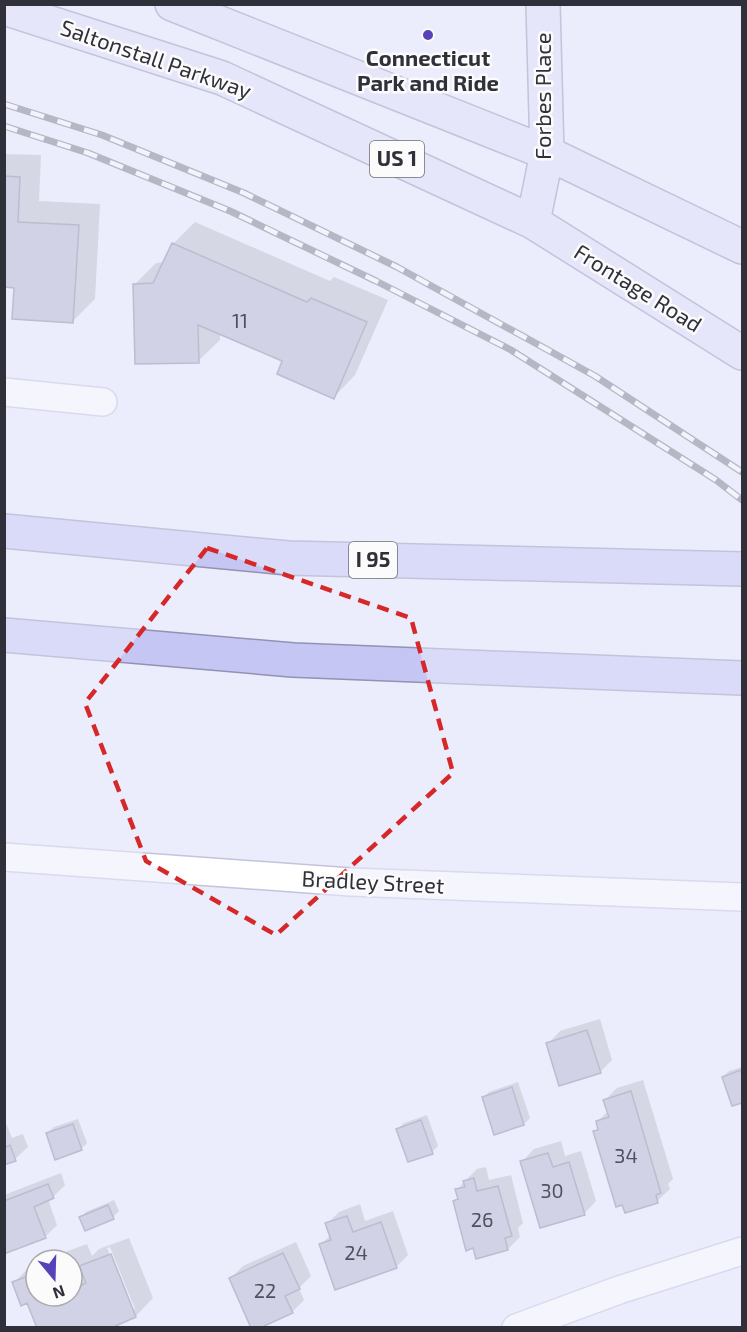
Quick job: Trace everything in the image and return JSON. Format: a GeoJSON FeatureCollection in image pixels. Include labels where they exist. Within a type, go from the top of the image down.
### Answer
{"type":"FeatureCollection","features":[{"type":"Feature","properties":{"kind":"highway","name":"I 95"},"geometry":{"type":"LineString","coordinates":[[4,531],[288,558],[742,569]]}},
{"type":"Feature","properties":{"kind":"highway"},"geometry":{"type":"LineString","coordinates":[[4,635],[293,660],[742,678]]}},
{"type":"Feature","properties":{"kind":"main road"},"geometry":{"type":"LineString","coordinates":[[172,4],[547,153],[742,247]]}},
{"type":"Feature","properties":{"kind":"main road","name":"Forbes Place"},"geometry":{"type":"LineString","coordinates":[[533,222],[547,153],[543,4]]}},
{"type":"Feature","properties":{"kind":"main road","name":"Saltonstall Parkway"},"geometry":{"type":"LineString","coordinates":[[4,8],[222,78],[533,222]]}},
{"type":"Feature","properties":{"kind":"main road","name":"Frontage Road"},"geometry":{"type":"LineString","coordinates":[[533,222],[742,353]]}},
{"type":"Feature","properties":{"kind":"street"},"geometry":{"type":"LineString","coordinates":[[4,392],[103,402]]}},
{"type":"Feature","properties":{"kind":"street","name":"Bradley Street"},"geometry":{"type":"LineString","coordinates":[[4,857],[350,882],[742,897]]}},
{"type":"Feature","properties":{"kind":"street"},"geometry":{"type":"LineString","coordinates":[[516,1328],[619,1290],[742,1251]]}},
{"type":"Feature","properties":{"kind":"highlighted area"},"geometry":{"type":"Polygon","coordinates":[[[207,548],[411,618],[453,773],[276,935],[146,861],[85,703],[207,548]]]}},
{"type":"Feature","properties":{"kind":"building"},"geometry":{"type":"Polygon","coordinates":[[[4,176],[20,177],[18,222],[79,225],[73,323],[12,319],[14,288],[4,287],[4,176]]]}},
{"type":"Feature","properties":{"kind":"building"},"geometry":{"type":"Polygon","coordinates":[[[172,243],[307,302],[311,298],[367,322],[334,399],[277,374],[282,361],[198,325],[199,363],[135,364],[133,284],[153,283],[172,243]]]}},
{"type":"Feature","properties":{"kind":"building"},"geometry":{"type":"Polygon","coordinates":[[[587,1030],[601,1073],[559,1086],[546,1043],[587,1030]]]}},
{"type":"Feature","properties":{"kind":"building"},"geometry":{"type":"Polygon","coordinates":[[[741,1070],[742,1103],[732,1106],[722,1077],[741,1070]]]}},
{"type":"Feature","properties":{"kind":"building"},"geometry":{"type":"Polygon","coordinates":[[[512,1087],[524,1125],[494,1135],[482,1097],[512,1087]]]}},
{"type":"Feature","properties":{"kind":"building"},"geometry":{"type":"Polygon","coordinates":[[[631,1091],[661,1193],[656,1195],[658,1203],[625,1213],[622,1205],[616,1207],[593,1131],[598,1130],[596,1121],[609,1117],[603,1100],[631,1091]]]}},
{"type":"Feature","properties":{"kind":"building"},"geometry":{"type":"Polygon","coordinates":[[[421,1120],[433,1154],[408,1162],[396,1129],[421,1120]]]}},
{"type":"Feature","properties":{"kind":"building"},"geometry":{"type":"Polygon","coordinates":[[[73,1124],[82,1150],[55,1160],[46,1133],[73,1124]]]}},
{"type":"Feature","properties":{"kind":"building"},"geometry":{"type":"Polygon","coordinates":[[[10,1145],[16,1161],[4,1165],[4,1148],[10,1145]]]}},
{"type":"Feature","properties":{"kind":"building"},"geometry":{"type":"Polygon","coordinates":[[[548,1153],[553,1167],[569,1162],[585,1215],[540,1228],[520,1161],[548,1153]]]}},
{"type":"Feature","properties":{"kind":"building"},"geometry":{"type":"Polygon","coordinates":[[[474,1178],[477,1191],[498,1186],[512,1236],[505,1238],[508,1250],[476,1259],[473,1248],[466,1251],[453,1201],[458,1199],[455,1189],[465,1187],[463,1181],[474,1178]]]}},
{"type":"Feature","properties":{"kind":"building"},"geometry":{"type":"Polygon","coordinates":[[[48,1184],[54,1198],[34,1207],[46,1238],[4,1254],[4,1201],[48,1184]]]}},
{"type":"Feature","properties":{"kind":"building"},"geometry":{"type":"Polygon","coordinates":[[[108,1205],[114,1219],[85,1231],[79,1217],[108,1205]]]}},
{"type":"Feature","properties":{"kind":"building"},"geometry":{"type":"Polygon","coordinates":[[[347,1216],[353,1232],[381,1222],[397,1268],[335,1290],[319,1244],[331,1240],[325,1223],[347,1216]]]}},
{"type":"Feature","properties":{"kind":"building"},"geometry":{"type":"Polygon","coordinates":[[[283,1253],[300,1289],[285,1296],[293,1313],[260,1328],[251,1328],[229,1278],[283,1253]]]}},
{"type":"Feature","properties":{"kind":"building"},"geometry":{"type":"Polygon","coordinates":[[[111,1254],[136,1317],[111,1328],[37,1328],[29,1308],[84,1308],[84,1284],[86,1283],[84,1264],[111,1254]]]}},
{"type":"Feature","properties":{"kind":"building"},"geometry":{"type":"Polygon","coordinates":[[[24,1278],[24,1304],[21,1306],[12,1282],[24,1278]]]}},
{"type":"Feature","properties":{"kind":"railway"},"geometry":{"type":"LineString","coordinates":[[4,104],[102,135],[244,193],[397,267],[595,376],[742,472]]}},
{"type":"Feature","properties":{"kind":"railway"},"geometry":{"type":"LineString","coordinates":[[4,126],[88,153],[230,211],[376,281],[511,350],[716,480],[742,500]]}},
{"type":"Feature","properties":{"kind":"place","name":"Connecticut Park and Ride"},"geometry":{"type":"Point","coordinates":[428,35]}}]}
